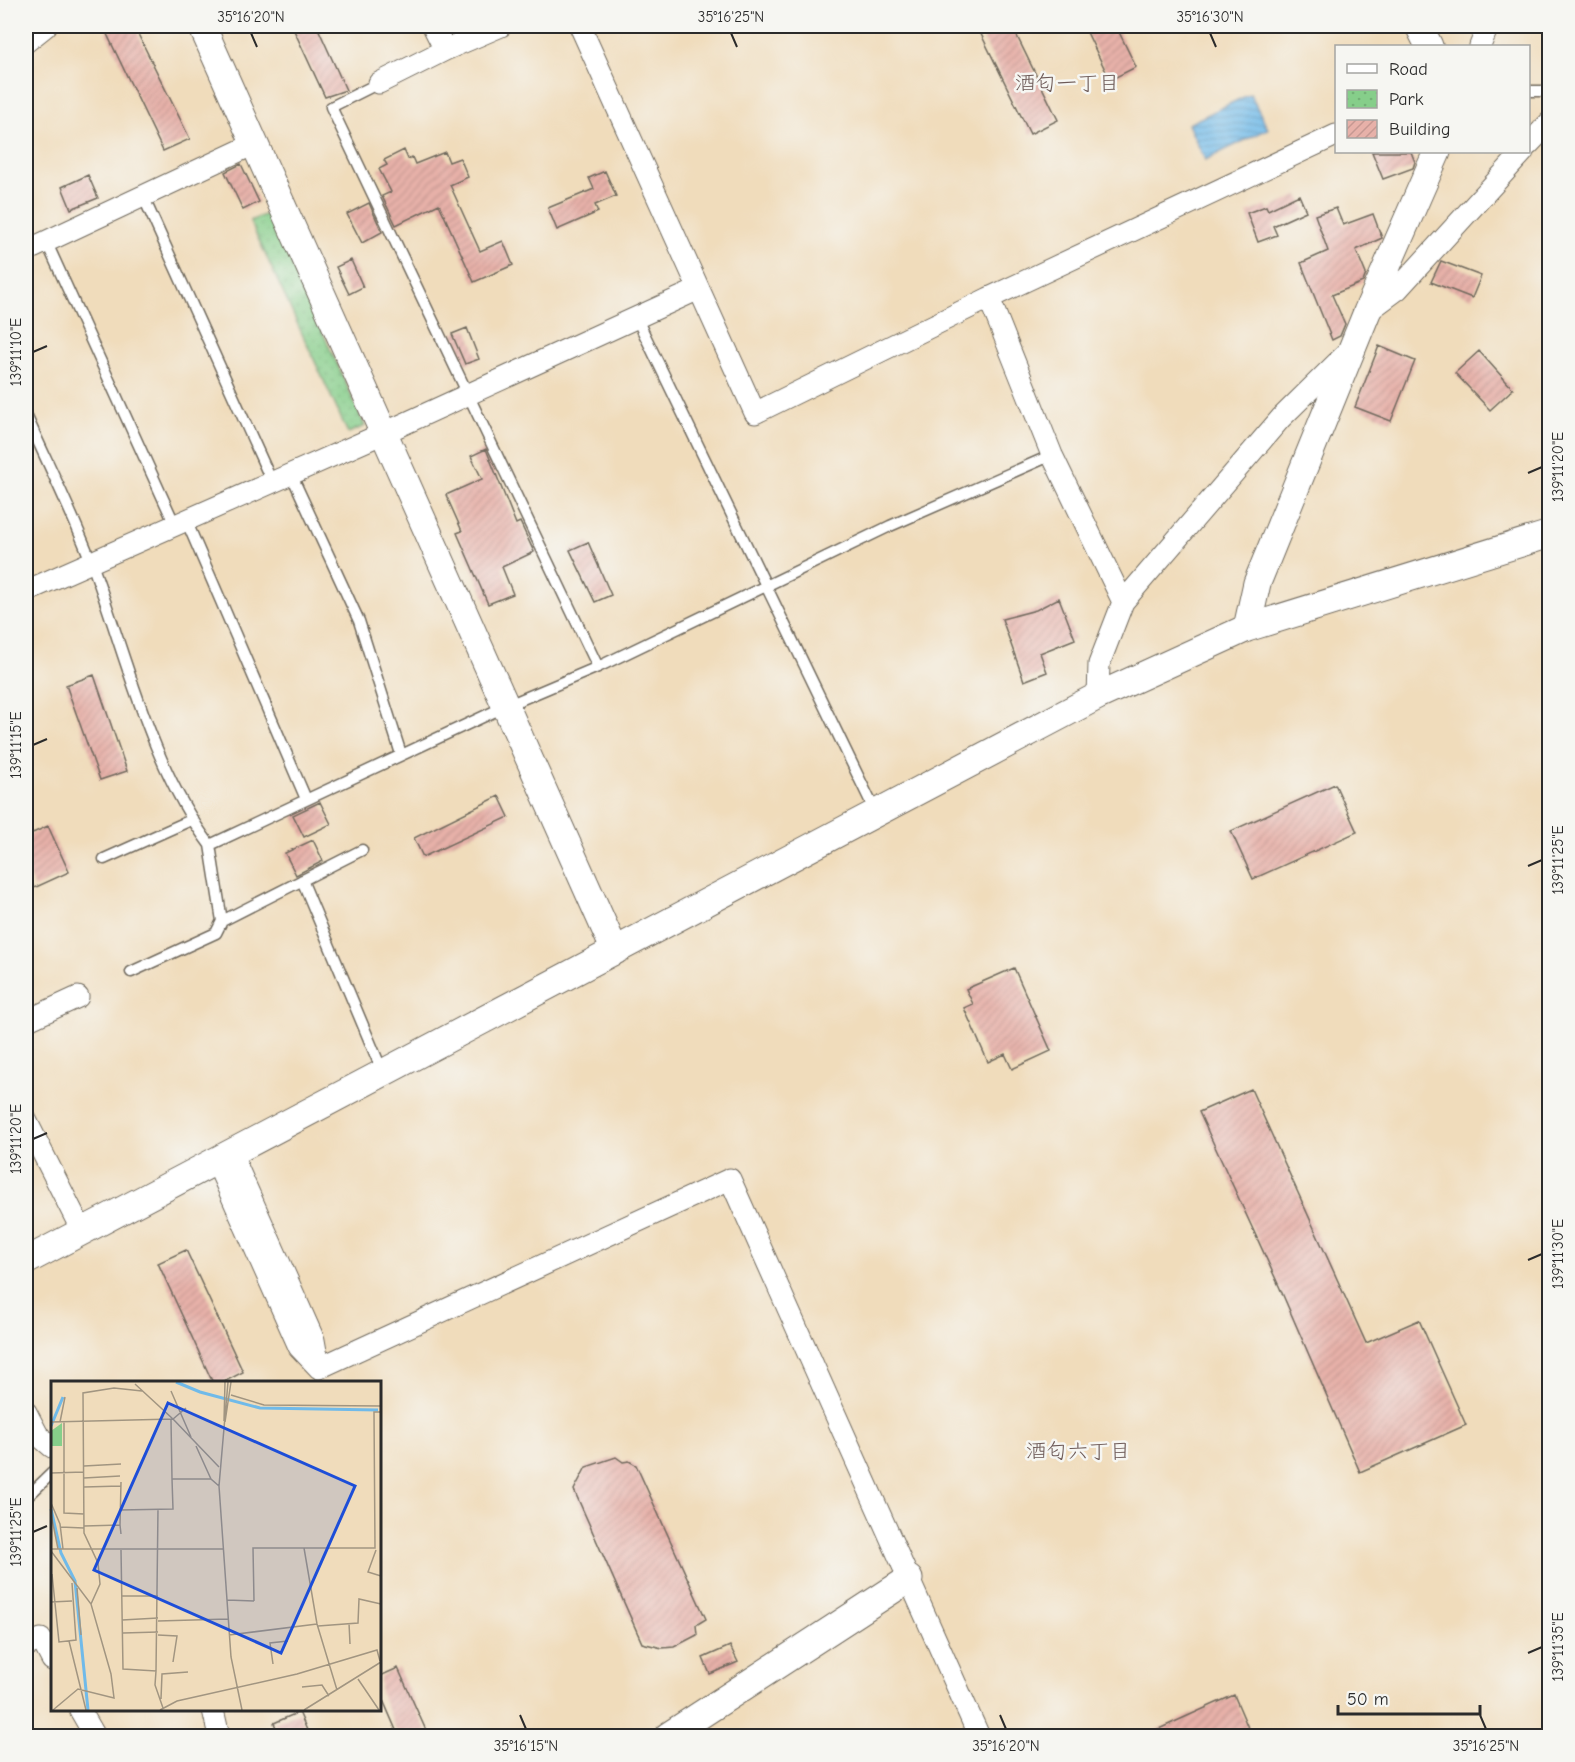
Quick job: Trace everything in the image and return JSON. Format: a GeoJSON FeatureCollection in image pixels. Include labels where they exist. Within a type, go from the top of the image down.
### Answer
{"type":"FeatureCollection","features":[{"type":"Feature","properties":{"kind":"street"},"geometry":{"type":"LineString","coordinates":[[26,42],[46,26]]}},
{"type":"Feature","properties":{"kind":"street"},"geometry":{"type":"LineString","coordinates":[[202,26],[615,951]]}},
{"type":"Feature","properties":{"kind":"street"},"geometry":{"type":"LineString","coordinates":[[433,26],[445,50]]}},
{"type":"Feature","properties":{"kind":"street"},"geometry":{"type":"LineString","coordinates":[[379,83],[445,50],[501,26]]}},
{"type":"Feature","properties":{"kind":"street"},"geometry":{"type":"LineString","coordinates":[[580,26],[755,413],[988,298],[1335,135]]}},
{"type":"Feature","properties":{"kind":"street"},"geometry":{"type":"LineString","coordinates":[[1419,26],[1428,45]]}},
{"type":"Feature","properties":{"kind":"street"},"geometry":{"type":"LineString","coordinates":[[1480,45],[1488,26]]}},
{"type":"Feature","properties":{"kind":"street"},"geometry":{"type":"LineString","coordinates":[[26,250],[254,144]]}},
{"type":"Feature","properties":{"kind":"street"},"geometry":{"type":"LineString","coordinates":[[1247,628],[1257,583],[1367,312],[1437,153]]}},
{"type":"Feature","properties":{"kind":"street"},"geometry":{"type":"LineString","coordinates":[[1367,312],[1398,289],[1522,153]]}},
{"type":"Feature","properties":{"kind":"street"},"geometry":{"type":"LineString","coordinates":[[26,591],[384,433],[468,392],[699,289]]}},
{"type":"Feature","properties":{"kind":"street"},"geometry":{"type":"LineString","coordinates":[[988,298],[1052,455],[1123,602]]}},
{"type":"Feature","properties":{"kind":"street"},"geometry":{"type":"LineString","coordinates":[[1098,696],[1099,664],[1123,602],[1281,418],[1352,348]]}},
{"type":"Feature","properties":{"kind":"street"},"geometry":{"type":"LineString","coordinates":[[26,1261],[1098,696],[1247,628],[1550,534]]}},
{"type":"Feature","properties":{"kind":"street"},"geometry":{"type":"LineString","coordinates":[[26,1021],[78,997]]}},
{"type":"Feature","properties":{"kind":"street"},"geometry":{"type":"LineString","coordinates":[[26,1120],[82,1231]]}},
{"type":"Feature","properties":{"kind":"street"},"geometry":{"type":"LineString","coordinates":[[224,1157],[299,1347],[318,1368],[730,1179],[979,1737]]}},
{"type":"Feature","properties":{"kind":"street"},"geometry":{"type":"LineString","coordinates":[[26,1412],[38,1435],[51,1446]]}},
{"type":"Feature","properties":{"kind":"street"},"geometry":{"type":"LineString","coordinates":[[668,1737],[909,1579]]}},
{"type":"Feature","properties":{"kind":"street"},"geometry":{"type":"LineString","coordinates":[[26,1646],[41,1639],[51,1658]]}},
{"type":"Feature","properties":{"kind":"street"},"geometry":{"type":"LineString","coordinates":[[81,1711],[95,1737]]}},
{"type":"Feature","properties":{"kind":"street"},"geometry":{"type":"LineString","coordinates":[[213,1711],[219,1737]]}},
{"type":"Feature","properties":{"kind":"lane"},"geometry":{"type":"LineString","coordinates":[[379,83],[331,107],[598,667]]}},
{"type":"Feature","properties":{"kind":"lane"},"geometry":{"type":"LineString","coordinates":[[1530,91],[1550,91]]}},
{"type":"Feature","properties":{"kind":"lane"},"geometry":{"type":"LineString","coordinates":[[143,196],[282,478],[359,621],[401,754]]}},
{"type":"Feature","properties":{"kind":"lane"},"geometry":{"type":"LineString","coordinates":[[46,241],[180,523],[306,799]]}},
{"type":"Feature","properties":{"kind":"lane"},"geometry":{"type":"LineString","coordinates":[[636,317],[876,814]]}},
{"type":"Feature","properties":{"kind":"lane"},"geometry":{"type":"LineString","coordinates":[[26,415],[92,562],[162,762],[191,820],[210,845],[222,921],[216,933],[131,972]]}},
{"type":"Feature","properties":{"kind":"lane"},"geometry":{"type":"LineString","coordinates":[[210,845],[401,754],[598,667],[890,526],[1052,455]]}},
{"type":"Feature","properties":{"kind":"lane"},"geometry":{"type":"LineString","coordinates":[[104,859],[191,820]]}},
{"type":"Feature","properties":{"kind":"lane"},"geometry":{"type":"LineString","coordinates":[[222,921],[362,850]]}},
{"type":"Feature","properties":{"kind":"lane"},"geometry":{"type":"LineString","coordinates":[[302,880],[383,1073]]}},
{"type":"Feature","properties":{"kind":"lane"},"geometry":{"type":"LineString","coordinates":[[26,1498],[51,1474]]}},
{"type":"Feature","properties":{"kind":"green space"},"geometry":{"type":"Polygon","coordinates":[[[269,213],[365,426],[348,433],[250,221],[269,213]]]}},
{"type":"Feature","properties":{"kind":"water"},"geometry":{"type":"Polygon","coordinates":[[[1250,94],[1268,129],[1205,160],[1188,124],[1250,94]]]}},
{"type":"Feature","properties":{"kind":"building"},"geometry":{"type":"Polygon","coordinates":[[[117,26],[134,26],[190,139],[163,151],[106,32],[117,26]]]}},
{"type":"Feature","properties":{"kind":"building"},"geometry":{"type":"Polygon","coordinates":[[[292,26],[317,26],[346,90],[325,97],[292,26]]]}},
{"type":"Feature","properties":{"kind":"building"},"geometry":{"type":"Polygon","coordinates":[[[977,26],[1012,26],[1058,120],[1030,134],[977,26]]]}},
{"type":"Feature","properties":{"kind":"building"},"geometry":{"type":"Polygon","coordinates":[[[1084,26],[1116,26],[1136,67],[1110,80],[1084,26]]]}},
{"type":"Feature","properties":{"kind":"building"},"geometry":{"type":"Polygon","coordinates":[[[404,150],[408,159],[412,157],[415,164],[445,152],[449,162],[460,158],[468,177],[450,185],[480,251],[503,241],[513,265],[474,282],[439,204],[396,225],[382,196],[391,192],[379,169],[387,165],[384,160],[404,150]]]}},
{"type":"Feature","properties":{"kind":"building"},"geometry":{"type":"Polygon","coordinates":[[[1372,153],[1411,153],[1415,162],[1413,168],[1383,179],[1372,153]]]}},
{"type":"Feature","properties":{"kind":"building"},"geometry":{"type":"Polygon","coordinates":[[[241,164],[259,202],[243,210],[225,172],[241,164]]]}},
{"type":"Feature","properties":{"kind":"building"},"geometry":{"type":"Polygon","coordinates":[[[605,171],[616,196],[595,205],[598,212],[557,230],[548,208],[594,189],[589,178],[605,171]]]}},
{"type":"Feature","properties":{"kind":"building"},"geometry":{"type":"Polygon","coordinates":[[[88,175],[98,198],[71,209],[62,187],[88,175]]]}},
{"type":"Feature","properties":{"kind":"building"},"geometry":{"type":"Polygon","coordinates":[[[1299,195],[1306,211],[1273,226],[1277,235],[1258,242],[1247,213],[1266,206],[1268,210],[1299,195]]]}},
{"type":"Feature","properties":{"kind":"building"},"geometry":{"type":"Polygon","coordinates":[[[369,203],[382,232],[362,243],[347,214],[369,203]]]}},
{"type":"Feature","properties":{"kind":"building"},"geometry":{"type":"Polygon","coordinates":[[[1336,208],[1343,225],[1373,214],[1382,238],[1356,250],[1366,274],[1363,282],[1332,295],[1345,324],[1340,336],[1332,340],[1301,263],[1328,251],[1315,215],[1336,208]]]}},
{"type":"Feature","properties":{"kind":"building"},"geometry":{"type":"Polygon","coordinates":[[[351,260],[363,287],[349,294],[336,267],[351,260]]]}},
{"type":"Feature","properties":{"kind":"building"},"geometry":{"type":"Polygon","coordinates":[[[1441,261],[1481,276],[1472,298],[1431,282],[1441,261]]]}},
{"type":"Feature","properties":{"kind":"building"},"geometry":{"type":"Polygon","coordinates":[[[467,328],[479,359],[465,364],[452,334],[467,328]]]}},
{"type":"Feature","properties":{"kind":"building"},"geometry":{"type":"Polygon","coordinates":[[[1379,346],[1415,361],[1391,421],[1355,407],[1379,346]]]}},
{"type":"Feature","properties":{"kind":"building"},"geometry":{"type":"Polygon","coordinates":[[[1479,351],[1513,389],[1490,410],[1455,373],[1479,351]]]}},
{"type":"Feature","properties":{"kind":"building"},"geometry":{"type":"Polygon","coordinates":[[[486,449],[516,524],[520,522],[534,552],[502,567],[513,594],[488,604],[457,533],[462,531],[446,495],[482,479],[471,456],[486,449]]]}},
{"type":"Feature","properties":{"kind":"building"},"geometry":{"type":"Polygon","coordinates":[[[588,542],[611,595],[595,602],[570,550],[588,542]]]}},
{"type":"Feature","properties":{"kind":"building"},"geometry":{"type":"Polygon","coordinates":[[[1059,598],[1075,639],[1040,653],[1047,672],[1024,681],[1002,619],[1036,610],[1059,598]]]}},
{"type":"Feature","properties":{"kind":"building"},"geometry":{"type":"Polygon","coordinates":[[[94,675],[127,771],[100,780],[66,685],[94,675]]]}},
{"type":"Feature","properties":{"kind":"building"},"geometry":{"type":"Polygon","coordinates":[[[1335,784],[1357,832],[1253,879],[1231,831],[1335,784]]]}},
{"type":"Feature","properties":{"kind":"building"},"geometry":{"type":"Polygon","coordinates":[[[499,796],[509,817],[423,857],[414,838],[499,796]]]}},
{"type":"Feature","properties":{"kind":"building"},"geometry":{"type":"Polygon","coordinates":[[[320,802],[331,824],[304,837],[293,815],[320,802]]]}},
{"type":"Feature","properties":{"kind":"building"},"geometry":{"type":"Polygon","coordinates":[[[48,826],[69,872],[34,888],[26,870],[26,836],[48,826]]]}},
{"type":"Feature","properties":{"kind":"building"},"geometry":{"type":"Polygon","coordinates":[[[313,840],[323,861],[296,875],[285,853],[313,840]]]}},
{"type":"Feature","properties":{"kind":"building"},"geometry":{"type":"Polygon","coordinates":[[[1014,968],[1051,1051],[1012,1069],[1005,1054],[988,1062],[964,1008],[973,1004],[966,989],[1014,968]]]}},
{"type":"Feature","properties":{"kind":"building"},"geometry":{"type":"Polygon","coordinates":[[[1251,1089],[1366,1343],[1419,1320],[1466,1425],[1360,1472],[1279,1286],[1199,1112],[1251,1089]]]}},
{"type":"Feature","properties":{"kind":"building"},"geometry":{"type":"Polygon","coordinates":[[[186,1250],[243,1372],[226,1381],[212,1381],[158,1263],[186,1250]]]}},
{"type":"Feature","properties":{"kind":"building"},"geometry":{"type":"Polygon","coordinates":[[[616,1457],[623,1462],[629,1461],[636,1465],[706,1619],[696,1625],[697,1635],[674,1647],[662,1648],[642,1643],[574,1490],[586,1467],[616,1457]]]}},
{"type":"Feature","properties":{"kind":"building"},"geometry":{"type":"Polygon","coordinates":[[[730,1646],[738,1662],[710,1674],[703,1658],[730,1646]]]}},
{"type":"Feature","properties":{"kind":"building"},"geometry":{"type":"Polygon","coordinates":[[[398,1668],[429,1737],[399,1737],[381,1695],[381,1676],[398,1668]]]}},
{"type":"Feature","properties":{"kind":"building"},"geometry":{"type":"Polygon","coordinates":[[[1234,1695],[1252,1737],[1141,1737],[1234,1695]]]}},
{"type":"Feature","properties":{"kind":"building"},"geometry":{"type":"Polygon","coordinates":[[[299,1712],[310,1737],[280,1737],[274,1723],[299,1712]]]}},
{"type":"Feature","properties":{"kind":"district","name":"酒匂一丁目"},"geometry":{"type":"Point","coordinates":[1067,83]}},
{"type":"Feature","properties":{"kind":"district","name":"酒匂六丁目"},"geometry":{"type":"Point","coordinates":[1078,1451]}}]}
